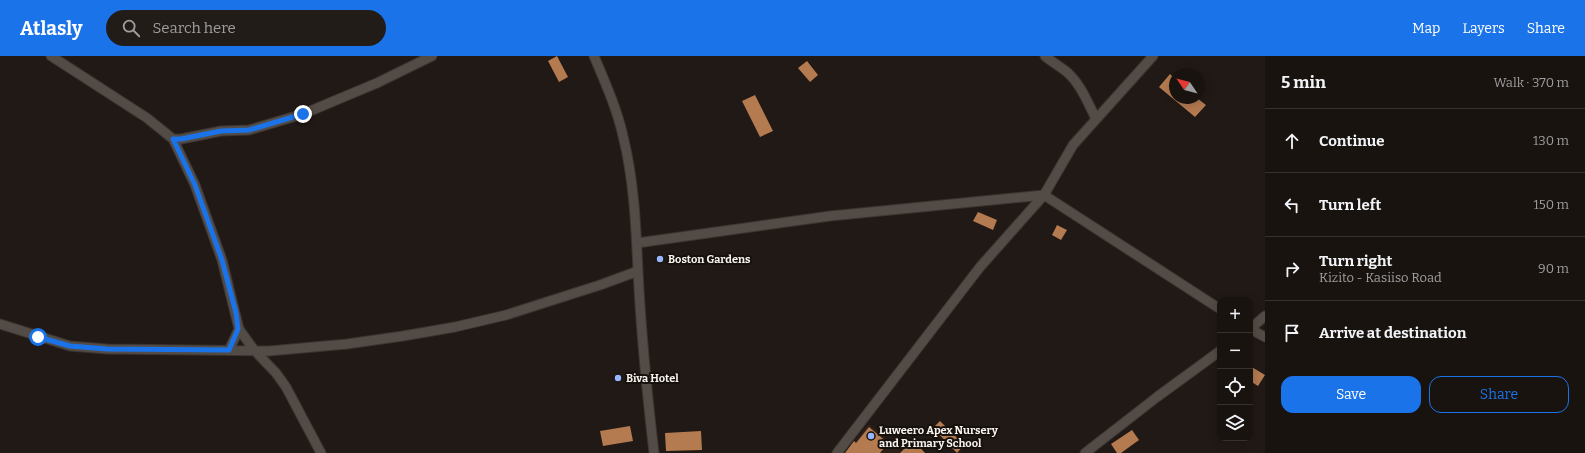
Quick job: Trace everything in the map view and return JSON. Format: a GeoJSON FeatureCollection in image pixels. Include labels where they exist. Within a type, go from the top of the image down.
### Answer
{"type":"FeatureCollection","features":[{"type":"Feature","properties":{"kind":"street"},"geometry":{"type":"LineString","coordinates":[[51,56],[147,118],[173,139],[195,185],[222,260],[238,329],[286,387],[321,453]]}},
{"type":"Feature","properties":{"kind":"street"},"geometry":{"type":"LineString","coordinates":[[173,139],[181,139],[221,131],[249,130],[303,114],[377,83],[432,56]]}},
{"type":"Feature","properties":{"kind":"street"},"geometry":{"type":"LineString","coordinates":[[594,56],[623,134],[629,163],[637,243],[647,398],[654,453]]}},
{"type":"Feature","properties":{"kind":"street"},"geometry":{"type":"LineString","coordinates":[[1045,56],[1069,74],[1085,96],[1096,119]]}},
{"type":"Feature","properties":{"kind":"street"},"geometry":{"type":"LineString","coordinates":[[837,453],[980,267],[1044,195],[1074,145],[1153,56]]}},
{"type":"Feature","properties":{"kind":"street"},"geometry":{"type":"LineString","coordinates":[[637,243],[830,216],[1044,195],[1217,307]]}},
{"type":"Feature","properties":{"kind":"street"},"geometry":{"type":"LineString","coordinates":[[0,324],[70,346],[107,349],[269,351],[347,344],[403,336],[506,316],[638,271]]}},
{"type":"Feature","properties":{"kind":"street"},"geometry":{"type":"LineString","coordinates":[[1253,326],[1265,316]]}},
{"type":"Feature","properties":{"kind":"street"},"geometry":{"type":"LineString","coordinates":[[229,350],[238,329]]}},
{"type":"Feature","properties":{"kind":"street"},"geometry":{"type":"LineString","coordinates":[[1253,331],[1265,337]]}},
{"type":"Feature","properties":{"kind":"street"},"geometry":{"type":"LineString","coordinates":[[1085,453],[1157,396],[1217,353]]}},
{"type":"Feature","properties":{"kind":"shaded area","name":"Luweero Apex Nursery and Primary School"},"geometry":{"type":"Polygon","coordinates":[[[869,424],[903,453],[844,453],[869,424]]]}},
{"type":"Feature","properties":{"kind":"building"},"geometry":{"type":"Polygon","coordinates":[[[557,56],[568,77],[559,82],[548,61],[557,56]]]}},
{"type":"Feature","properties":{"kind":"building"},"geometry":{"type":"Polygon","coordinates":[[[807,61],[818,75],[810,82],[798,68],[807,61]]]}},
{"type":"Feature","properties":{"kind":"building"},"geometry":{"type":"Polygon","coordinates":[[[1169,75],[1169,95],[1159,87],[1169,75]]]}},
{"type":"Feature","properties":{"kind":"building"},"geometry":{"type":"Polygon","coordinates":[[[755,95],[773,131],[760,137],[742,101],[755,95]]]}},
{"type":"Feature","properties":{"kind":"building"},"geometry":{"type":"Polygon","coordinates":[[[1179,104],[1206,105],[1195,117],[1179,104]]]}},
{"type":"Feature","properties":{"kind":"building"},"geometry":{"type":"Polygon","coordinates":[[[978,212],[997,220],[993,230],[973,221],[978,212]]]}},
{"type":"Feature","properties":{"kind":"building"},"geometry":{"type":"Polygon","coordinates":[[[1057,225],[1067,230],[1061,240],[1052,235],[1057,225]]]}},
{"type":"Feature","properties":{"kind":"building"},"geometry":{"type":"Polygon","coordinates":[[[1253,368],[1265,375],[1258,386],[1253,383],[1253,368]]]}},
{"type":"Feature","properties":{"kind":"building"},"geometry":{"type":"Polygon","coordinates":[[[940,421],[964,445],[957,453],[933,428],[940,421]]]}},
{"type":"Feature","properties":{"kind":"building"},"geometry":{"type":"Polygon","coordinates":[[[630,426],[633,441],[603,446],[600,431],[630,426]]]}},
{"type":"Feature","properties":{"kind":"building","name":"Luweero Apex Nursery and Primary School"},"geometry":{"type":"Polygon","coordinates":[[[869,427],[888,443],[880,453],[845,453],[854,441],[856,443],[869,427]]]}},
{"type":"Feature","properties":{"kind":"building"},"geometry":{"type":"Polygon","coordinates":[[[1132,430],[1139,440],[1121,453],[1117,453],[1111,444],[1132,430]]]}},
{"type":"Feature","properties":{"kind":"building"},"geometry":{"type":"Polygon","coordinates":[[[701,431],[702,450],[666,451],[665,433],[701,431]]]}},
{"type":"Feature","properties":{"kind":"building"},"geometry":{"type":"Polygon","coordinates":[[[913,440],[925,453],[900,453],[913,440]]]}},
{"type":"Feature","properties":{"kind":"place","name":"Boston Gardens"},"geometry":{"type":"Point","coordinates":[660,259]}},
{"type":"Feature","properties":{"kind":"place","name":"Biva Hotel"},"geometry":{"type":"Point","coordinates":[618,378]}},
{"type":"Feature","properties":{"kind":"place","name":"Luweero Apex Nursery and Primary School"},"geometry":{"type":"Point","coordinates":[871,436]}},
{"type":"Feature","properties":{"kind":"route"},"geometry":{"type":"LineString","coordinates":[[38,337],[70,346],[107,349],[229,350],[238,329],[236,313],[222,260],[195,185],[173,139],[181,139],[221,131],[249,130],[303,114]]}}]}
